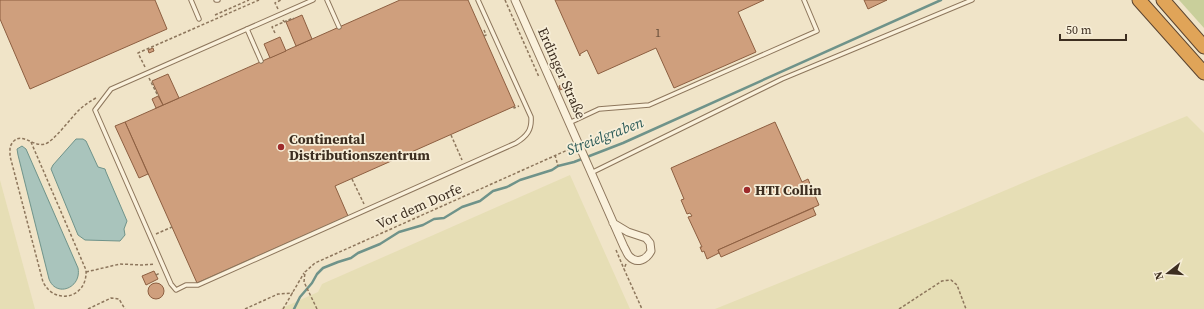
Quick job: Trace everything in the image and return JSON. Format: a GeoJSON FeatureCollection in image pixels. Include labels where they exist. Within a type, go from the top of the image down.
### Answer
{"type":"FeatureCollection","features":[{"type":"Feature","properties":{"kind":"highway"},"geometry":{"type":"LineString","coordinates":[[1139,0],[1204,73]]}},
{"type":"Feature","properties":{"kind":"highway"},"geometry":{"type":"LineString","coordinates":[[1163,0],[1204,47]]}},
{"type":"Feature","properties":{"kind":"street","name":"Erdinger Straße"},"geometry":{"type":"LineString","coordinates":[[515,0],[591,174],[630,257]]}},
{"type":"Feature","properties":{"kind":"street"},"geometry":{"type":"LineString","coordinates":[[613,223],[628,232],[646,238],[650,244],[651,251],[644,259],[637,261],[630,257]]}},
{"type":"Feature","properties":{"kind":"lane"},"geometry":{"type":"LineString","coordinates":[[191,0],[199,19]]}},
{"type":"Feature","properties":{"kind":"lane"},"geometry":{"type":"LineString","coordinates":[[313,0],[111,89],[95,110],[171,284],[176,290],[186,285],[198,285],[465,166],[524,138],[532,125],[530,117],[478,0]]}},
{"type":"Feature","properties":{"kind":"lane"},"geometry":{"type":"LineString","coordinates":[[327,0],[339,27]]}},
{"type":"Feature","properties":{"kind":"lane"},"geometry":{"type":"LineString","coordinates":[[569,123],[599,109],[649,105],[817,31],[804,0]]}},
{"type":"Feature","properties":{"kind":"lane"},"geometry":{"type":"LineString","coordinates":[[591,174],[782,79],[972,0]]}},
{"type":"Feature","properties":{"kind":"lane"},"geometry":{"type":"LineString","coordinates":[[247,29],[262,61]]}},
{"type":"Feature","properties":{"kind":"path"},"geometry":{"type":"LineString","coordinates":[[215,15],[249,0]]}},
{"type":"Feature","properties":{"kind":"path"},"geometry":{"type":"LineString","coordinates":[[158,96],[138,53],[259,0]]}},
{"type":"Feature","properties":{"kind":"path"},"geometry":{"type":"LineString","coordinates":[[505,0],[540,78]]}},
{"type":"Feature","properties":{"kind":"path"},"geometry":{"type":"LineString","coordinates":[[284,22],[293,18],[294,19]]}},
{"type":"Feature","properties":{"kind":"path"},"geometry":{"type":"LineString","coordinates":[[484,30],[486,35],[484,36]]}},
{"type":"Feature","properties":{"kind":"path"},"geometry":{"type":"LineString","coordinates":[[31,142],[85,265],[86,280],[80,289],[72,295],[57,295],[52,293],[43,282],[9,151],[11,143],[20,138],[26,139],[39,145],[45,144],[52,140],[84,106],[111,89]]}},
{"type":"Feature","properties":{"kind":"path"},"geometry":{"type":"LineString","coordinates":[[451,135],[465,166]]}},
{"type":"Feature","properties":{"kind":"path","name":"Vor dem Dorfe"},"geometry":{"type":"LineString","coordinates":[[305,272],[315,263],[555,155],[571,148],[580,147]]}},
{"type":"Feature","properties":{"kind":"path"},"geometry":{"type":"LineString","coordinates":[[571,148],[573,153]]}},
{"type":"Feature","properties":{"kind":"path"},"geometry":{"type":"LineString","coordinates":[[555,155],[558,166]]}},
{"type":"Feature","properties":{"kind":"path"},"geometry":{"type":"LineString","coordinates":[[352,179],[366,209]]}},
{"type":"Feature","properties":{"kind":"path"},"geometry":{"type":"LineString","coordinates":[[151,237],[172,227]]}},
{"type":"Feature","properties":{"kind":"path"},"geometry":{"type":"LineString","coordinates":[[630,257],[624,269],[642,309]]}},
{"type":"Feature","properties":{"kind":"path"},"geometry":{"type":"LineString","coordinates":[[86,272],[112,265],[147,265],[162,262]]}},
{"type":"Feature","properties":{"kind":"path"},"geometry":{"type":"LineString","coordinates":[[305,272],[304,282],[316,309]]}},
{"type":"Feature","properties":{"kind":"path"},"geometry":{"type":"LineString","coordinates":[[283,309],[305,272]]}},
{"type":"Feature","properties":{"kind":"path"},"geometry":{"type":"LineString","coordinates":[[899,309],[942,281],[951,280],[957,285],[966,309]]}},
{"type":"Feature","properties":{"kind":"path"},"geometry":{"type":"LineString","coordinates":[[245,309],[278,294],[293,293]]}},
{"type":"Feature","properties":{"kind":"path"},"geometry":{"type":"LineString","coordinates":[[88,309],[111,298],[119,299],[125,309]]}},
{"type":"Feature","properties":{"kind":"shaded area"},"geometry":{"type":"Polygon","coordinates":[[[1187,116],[1204,133],[1204,309],[715,309],[930,222],[1187,116]]]}},
{"type":"Feature","properties":{"kind":"shaded area"},"geometry":{"type":"Polygon","coordinates":[[[570,175],[630,309],[280,309],[318,292],[322,284],[570,175]]]}},
{"type":"Feature","properties":{"kind":"shaded area"},"geometry":{"type":"Polygon","coordinates":[[[0,180],[35,309],[0,309],[0,180]]]}},
{"type":"Feature","properties":{"kind":"green space"},"geometry":{"type":"Polygon","coordinates":[[[1179,0],[1204,0],[1204,28],[1179,0]]]}},
{"type":"Feature","properties":{"kind":"water"},"geometry":{"type":"Polygon","coordinates":[[[76,139],[83,139],[86,141],[98,167],[105,169],[127,221],[124,229],[125,235],[120,241],[85,240],[78,235],[51,169],[76,139]]]}},
{"type":"Feature","properties":{"kind":"water"},"geometry":{"type":"Polygon","coordinates":[[[22,146],[26,149],[78,268],[76,281],[68,288],[57,288],[52,285],[49,279],[18,155],[17,149],[22,146]]]}},
{"type":"Feature","properties":{"kind":"building"},"geometry":{"type":"Polygon","coordinates":[[[0,0],[155,0],[167,29],[30,89],[0,19],[0,0]]]}},
{"type":"Feature","properties":{"kind":"building","name":"Continental Distributionszentrum"},"geometry":{"type":"Polygon","coordinates":[[[400,0],[468,0],[515,106],[335,186],[348,216],[197,283],[125,122],[400,0]]]}},
{"type":"Feature","properties":{"kind":"building"},"geometry":{"type":"Polygon","coordinates":[[[555,0],[764,0],[738,12],[756,52],[674,88],[656,48],[598,74],[587,50],[580,54],[580,56],[555,0]]]}},
{"type":"Feature","properties":{"kind":"building"},"geometry":{"type":"Polygon","coordinates":[[[864,0],[887,0],[868,9],[864,0]]]}},
{"type":"Feature","properties":{"kind":"building"},"geometry":{"type":"Polygon","coordinates":[[[302,15],[312,39],[296,46],[286,22],[302,15]]]}},
{"type":"Feature","properties":{"kind":"building"},"geometry":{"type":"Polygon","coordinates":[[[280,37],[286,51],[270,58],[264,44],[280,37]]]}},
{"type":"Feature","properties":{"kind":"building"},"geometry":{"type":"Polygon","coordinates":[[[153,48],[154,51],[149,53],[148,50],[153,48]]]}},
{"type":"Feature","properties":{"kind":"building"},"geometry":{"type":"Polygon","coordinates":[[[168,74],[179,98],[163,105],[152,81],[168,74]]]}},
{"type":"Feature","properties":{"kind":"building"},"geometry":{"type":"Polygon","coordinates":[[[563,84],[565,88],[560,90],[559,86],[563,84]]]}},
{"type":"Feature","properties":{"kind":"building"},"geometry":{"type":"Polygon","coordinates":[[[158,96],[163,105],[156,108],[152,99],[158,96]]]}},
{"type":"Feature","properties":{"kind":"building"},"geometry":{"type":"Polygon","coordinates":[[[125,122],[148,174],[139,178],[115,126],[125,122]]]}},
{"type":"Feature","properties":{"kind":"building","name":"HTI Collin"},"geometry":{"type":"Polygon","coordinates":[[[775,122],[802,182],[808,179],[819,205],[718,250],[719,253],[707,259],[704,251],[702,252],[700,247],[702,247],[688,217],[692,216],[690,213],[687,214],[681,200],[684,199],[671,168],[775,122]]]}},
{"type":"Feature","properties":{"kind":"building"},"geometry":{"type":"Polygon","coordinates":[[[813,208],[816,215],[721,257],[718,250],[813,208]]]}},
{"type":"Feature","properties":{"kind":"building"},"geometry":{"type":"Polygon","coordinates":[[[154,271],[158,279],[146,285],[142,276],[154,271]]]}},
{"type":"Feature","properties":{"kind":"building"},"geometry":{"type":"Polygon","coordinates":[[[156,283],[162,285],[164,291],[162,297],[156,299],[150,297],[148,291],[150,285],[156,283]]]}},
{"type":"Feature","properties":{"kind":"waterway","name":"Streielgraben"},"geometry":{"type":"LineString","coordinates":[[294,309],[300,297],[323,268],[351,258],[358,253],[380,244],[399,232],[423,225],[434,219],[444,218],[462,207],[480,201],[493,191],[623,143],[941,0]]}},
{"type":"Feature","properties":{"kind":"place","name":"Continental Distributionszentrum"},"geometry":{"type":"Point","coordinates":[281,147]}},
{"type":"Feature","properties":{"kind":"place","name":"HTI Collin"},"geometry":{"type":"Point","coordinates":[747,190]}}]}
